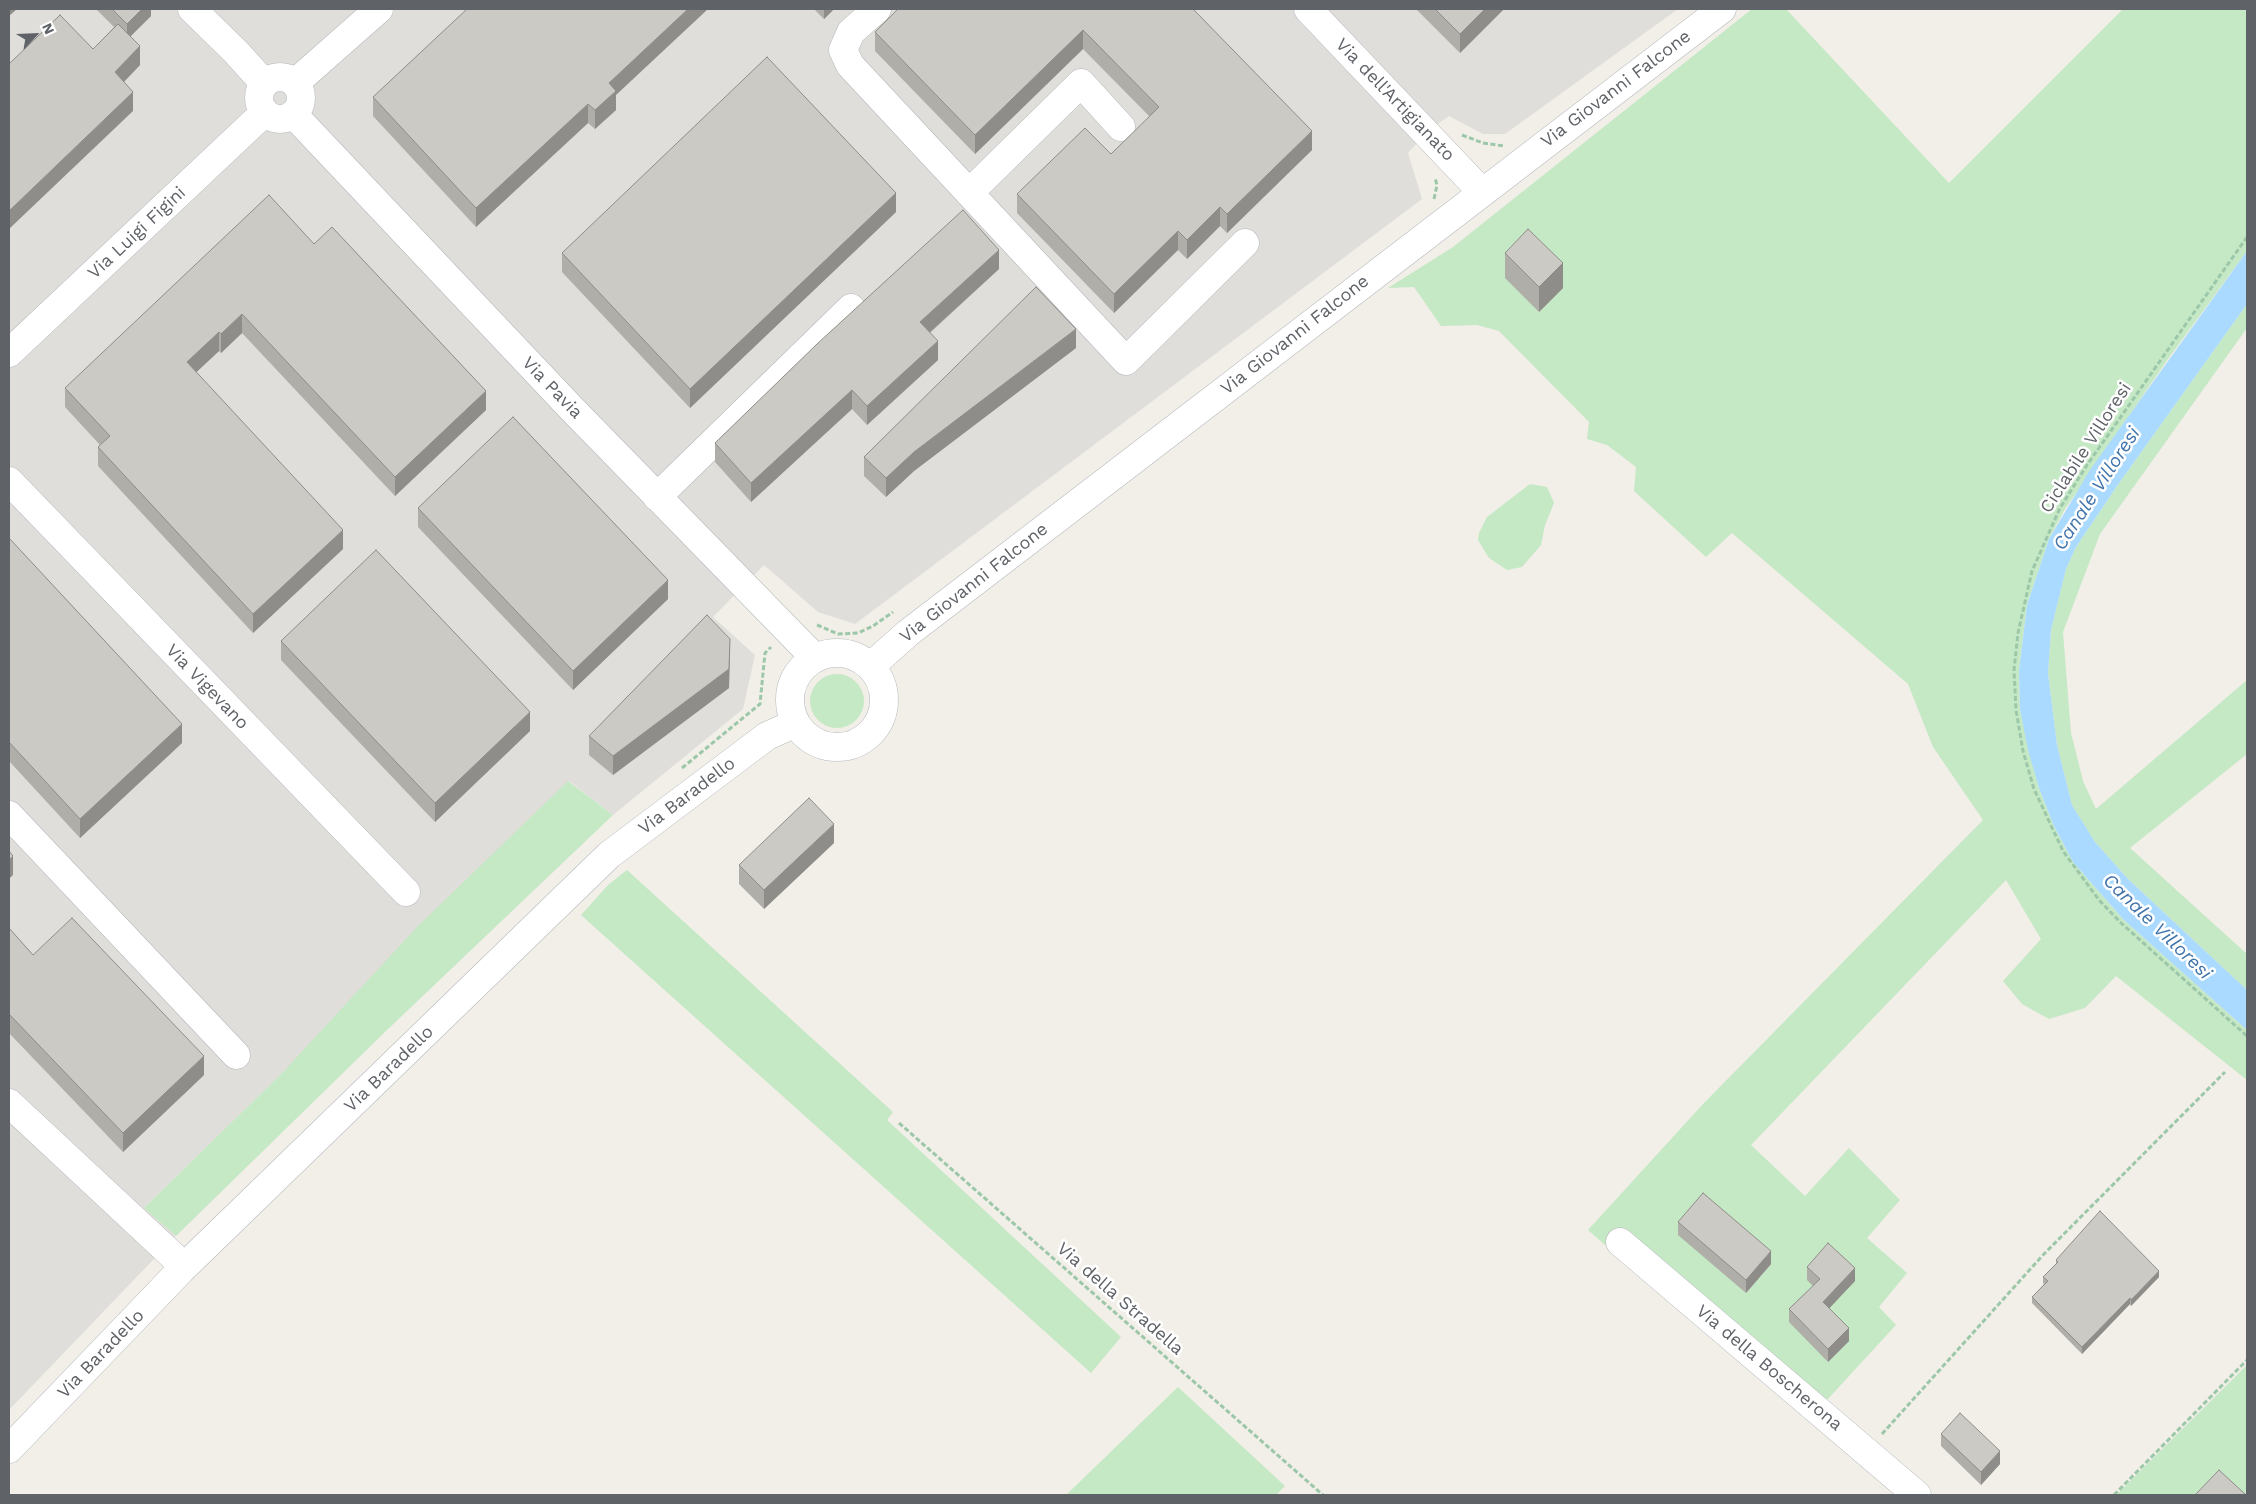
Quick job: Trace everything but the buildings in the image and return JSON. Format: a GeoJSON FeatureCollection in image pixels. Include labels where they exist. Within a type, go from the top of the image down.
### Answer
{"type":"FeatureCollection","features":[{"type":"Feature","properties":{"kind":"street"},"geometry":{"type":"LineString","coordinates":[[192,9],[236,52],[264,83]]}},
{"type":"Feature","properties":{"kind":"street"},"geometry":{"type":"LineString","coordinates":[[295,83],[379,9]]}},
{"type":"Feature","properties":{"kind":"street"},"geometry":{"type":"LineString","coordinates":[[877,9],[851,32],[843,50],[850,65],[1126,361],[1245,244]]}},
{"type":"Feature","properties":{"kind":"street","name":"Via dell'Artigianato"},"geometry":{"type":"LineString","coordinates":[[1308,9],[1482,192]]}},
{"type":"Feature","properties":{"kind":"street","name":"Via Giovanni Falcone"},"geometry":{"type":"LineString","coordinates":[[871,666],[923,620],[1722,9]]}},
{"type":"Feature","properties":{"kind":"street"},"geometry":{"type":"LineString","coordinates":[[274,77],[285,77],[295,83],[300,93],[300,105],[293,114],[284,118],[273,118],[265,112],[260,103],[259,93],[264,83],[274,77]]}},
{"type":"Feature","properties":{"kind":"street"},"geometry":{"type":"LineString","coordinates":[[969,193],[1081,83],[1121,127]]}},
{"type":"Feature","properties":{"kind":"street","name":"Via Luigi Figini"},"geometry":{"type":"LineString","coordinates":[[9,353],[265,112]]}},
{"type":"Feature","properties":{"kind":"street","name":"Via Pavia"},"geometry":{"type":"LineString","coordinates":[[293,114],[657,497],[815,658]]}},
{"type":"Feature","properties":{"kind":"street"},"geometry":{"type":"LineString","coordinates":[[657,497],[851,308]]}},
{"type":"Feature","properties":{"kind":"street","name":"Via Vigevano"},"geometry":{"type":"LineString","coordinates":[[9,481],[406,892]]}},
{"type":"Feature","properties":{"kind":"street"},"geometry":{"type":"LineString","coordinates":[[829,653],[844,653],[858,657],[871,666],[880,679],[884,695],[884,711],[877,726],[866,738],[852,745],[836,747],[820,744],[806,735],[796,723],[791,709],[790,694],[795,680],[803,667],[815,658],[829,653]]}},
{"type":"Feature","properties":{"kind":"street","name":"Via Baradello"},"geometry":{"type":"LineString","coordinates":[[9,1449],[182,1269],[609,855],[767,736],[796,723]]}},
{"type":"Feature","properties":{"kind":"street"},"geometry":{"type":"LineString","coordinates":[[9,814],[236,1055]]}},
{"type":"Feature","properties":{"kind":"street"},"geometry":{"type":"LineString","coordinates":[[9,1103],[173,1256],[182,1269]]}},
{"type":"Feature","properties":{"kind":"street","name":"Via della Boscherona"},"geometry":{"type":"LineString","coordinates":[[1620,1242],[1917,1495]]}},
{"type":"Feature","properties":{"kind":"path"},"geometry":{"type":"LineString","coordinates":[[1436,143],[1451,130],[1483,143],[1506,147]]}},
{"type":"Feature","properties":{"kind":"path"},"geometry":{"type":"LineString","coordinates":[[1426,205],[1434,199],[1437,185],[1434,175]]}},
{"type":"Feature","properties":{"kind":"path","name":"Ciclabile Villoresi"},"geometry":{"type":"LineString","coordinates":[[2247,237],[2087,465],[2060,508],[2032,571],[2018,633],[2014,670],[2016,710],[2023,751],[2034,789],[2062,851],[2093,894],[2121,923],[2247,1036]]}},
{"type":"Feature","properties":{"kind":"path"},"geometry":{"type":"LineString","coordinates":[[788,632],[807,620],[838,634],[858,633],[873,626],[897,608]]}},
{"type":"Feature","properties":{"kind":"path"},"geometry":{"type":"LineString","coordinates":[[760,704],[765,653]]}},
{"type":"Feature","properties":{"kind":"path"},"geometry":{"type":"LineString","coordinates":[[1867,1452],[2044,1255],[2225,1072]]}},
{"type":"Feature","properties":{"kind":"path","name":"Via della Stradella"},"geometry":{"type":"LineString","coordinates":[[899,1123],[1322,1495]]}},
{"type":"Feature","properties":{"kind":"path"},"geometry":{"type":"LineString","coordinates":[[2114,1495],[2247,1360]]}},
{"type":"Feature","properties":{"kind":"shaded area"},"geometry":{"type":"Polygon","coordinates":[[[9,9],[1678,9],[1505,134],[1483,134],[1449,116],[1427,132],[1408,153],[1422,199],[855,624],[818,612],[764,565],[713,617],[755,655],[743,709],[613,815],[569,781],[283,1072],[144,1208],[176,1236],[9,1410],[9,9]]]}},
{"type":"Feature","properties":{"kind":"green space"},"geometry":{"type":"Polygon","coordinates":[[[1752,9],[1786,9],[1949,183],[2123,9],[2247,9],[2247,251],[2168,359],[2065,509],[2049,539],[2027,605],[2019,671],[2020,709],[2039,788],[2054,826],[2073,862],[2124,920],[2247,1030],[2247,1080],[2116,976],[2085,1008],[2049,1019],[2022,1004],[2003,981],[2041,939],[2006,880],[1751,1145],[1805,1196],[1849,1148],[1900,1200],[1867,1238],[1907,1273],[1879,1307],[1896,1325],[1826,1401],[1614,1253],[1588,1230],[1703,1104],[1983,820],[1933,747],[1908,684],[1732,533],[1706,557],[1634,491],[1636,467],[1607,445],[1587,439],[1589,422],[1499,331],[1477,325],[1441,326],[1414,287],[1388,288],[1453,247],[1752,9]]]}},
{"type":"Feature","properties":{"kind":"green space"},"geometry":{"type":"Polygon","coordinates":[[[2247,304],[2247,328],[2100,534],[2063,632],[2071,733],[2083,781],[2096,809],[2247,680],[2247,754],[2130,848],[2247,954],[2247,990],[2128,879],[2095,842],[2072,805],[2057,745],[2048,673],[2051,630],[2066,569],[2076,547],[2117,486],[2247,304]]]}},
{"type":"Feature","properties":{"kind":"green space"},"geometry":{"type":"Polygon","coordinates":[[[1530,484],[1547,487],[1554,503],[1545,525],[1541,545],[1522,567],[1507,570],[1489,558],[1478,540],[1479,533],[1487,517],[1530,484]]]}},
{"type":"Feature","properties":{"kind":"green space"},"geometry":{"type":"Polygon","coordinates":[[[832,674],[842,674],[852,678],[860,686],[864,701],[860,716],[852,724],[842,728],[832,728],[822,724],[814,716],[810,706],[810,696],[814,686],[822,678],[832,674]]]}},
{"type":"Feature","properties":{"kind":"green space"},"geometry":{"type":"Polygon","coordinates":[[[568,781],[613,815],[386,1031],[176,1236],[144,1208],[283,1072],[417,927],[568,781]]]}},
{"type":"Feature","properties":{"kind":"green space"},"geometry":{"type":"Polygon","coordinates":[[[627,870],[893,1112],[887,1120],[1121,1337],[1091,1373],[581,915],[608,885],[627,870]]]}},
{"type":"Feature","properties":{"kind":"green space"},"geometry":{"type":"Polygon","coordinates":[[[2247,1365],[2247,1495],[2116,1495],[2247,1365]]]}},
{"type":"Feature","properties":{"kind":"green space"},"geometry":{"type":"Polygon","coordinates":[[[1178,1387],[1285,1486],[1276,1495],[1066,1495],[1178,1387]]]}},
{"type":"Feature","properties":{"kind":"water","name":"Canale Villoresi"},"geometry":{"type":"Polygon","coordinates":[[[2247,251],[2247,304],[2117,486],[2076,547],[2066,569],[2051,630],[2048,673],[2057,745],[2072,805],[2095,842],[2128,879],[2247,990],[2247,1030],[2124,920],[2073,862],[2054,826],[2039,788],[2028,750],[2020,709],[2019,671],[2027,605],[2049,539],[2090,470],[2247,251]]]}}]}
